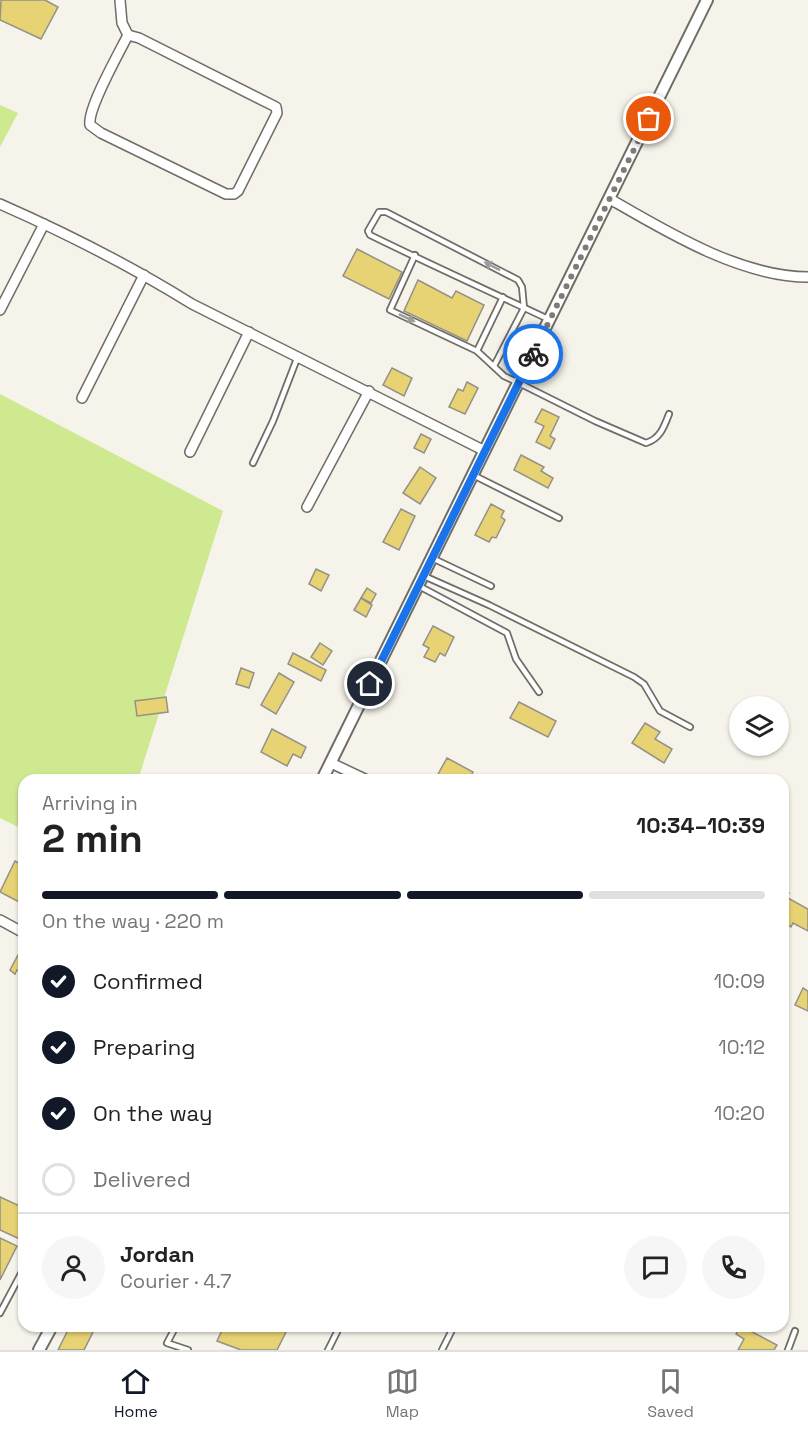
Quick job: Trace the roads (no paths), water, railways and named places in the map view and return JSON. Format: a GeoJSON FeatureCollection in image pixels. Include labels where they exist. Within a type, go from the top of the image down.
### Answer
{"type":"FeatureCollection","features":[{"type":"Feature","properties":{"kind":"street"},"geometry":{"type":"LineString","coordinates":[[120,0],[122,23],[128,35],[139,38],[276,107],[277,113],[259,152],[238,191],[234,194],[226,194],[182,174],[101,133],[90,125],[93,107],[128,35]]}},
{"type":"Feature","properties":{"kind":"street"},"geometry":{"type":"LineString","coordinates":[[325,774],[707,0]]}},
{"type":"Feature","properties":{"kind":"street"},"geometry":{"type":"LineString","coordinates":[[610,199],[708,251],[745,267],[769,274],[808,277]]}},
{"type":"Feature","properties":{"kind":"street"},"geometry":{"type":"LineString","coordinates":[[0,204],[44,224],[144,275],[192,304],[485,451]]}},
{"type":"Feature","properties":{"kind":"street"},"geometry":{"type":"LineString","coordinates":[[0,310],[44,224]]}},
{"type":"Feature","properties":{"kind":"street"},"geometry":{"type":"LineString","coordinates":[[82,398],[144,275]]}},
{"type":"Feature","properties":{"kind":"street"},"geometry":{"type":"LineString","coordinates":[[190,452],[249,332]]}},
{"type":"Feature","properties":{"kind":"street"},"geometry":{"type":"LineString","coordinates":[[308,507],[369,392]]}},
{"type":"Feature","properties":{"kind":"street"},"geometry":{"type":"LineString","coordinates":[[331,763],[354,774]]}},
{"type":"Feature","properties":{"kind":"street"},"geometry":{"type":"LineString","coordinates":[[0,920],[18,930]]}},
{"type":"Feature","properties":{"kind":"street"},"geometry":{"type":"LineString","coordinates":[[39,1350],[49,1332]]}},
{"type":"Feature","properties":{"kind":"lane"},"geometry":{"type":"LineString","coordinates":[[494,366],[524,308],[519,280],[386,212],[379,212],[368,233],[503,297],[524,308],[550,320]]}},
{"type":"Feature","properties":{"kind":"lane"},"geometry":{"type":"LineString","coordinates":[[415,255],[390,310],[477,351],[504,375],[519,383],[595,421],[646,443],[654,441],[659,435],[669,414]]}},
{"type":"Feature","properties":{"kind":"lane"},"geometry":{"type":"LineString","coordinates":[[477,351],[503,297]]}},
{"type":"Feature","properties":{"kind":"lane"},"geometry":{"type":"LineString","coordinates":[[253,463],[273,421],[298,356]]}},
{"type":"Feature","properties":{"kind":"lane"},"geometry":{"type":"LineString","coordinates":[[473,475],[559,518]]}},
{"type":"Feature","properties":{"kind":"lane"},"geometry":{"type":"LineString","coordinates":[[432,558],[491,586]]}},
{"type":"Feature","properties":{"kind":"lane"},"geometry":{"type":"LineString","coordinates":[[421,581],[507,633],[516,659],[539,692]]}},
{"type":"Feature","properties":{"kind":"lane"},"geometry":{"type":"LineString","coordinates":[[421,581],[489,605],[634,676],[644,684],[660,711],[690,727]]}},
{"type":"Feature","properties":{"kind":"lane"},"geometry":{"type":"LineString","coordinates":[[0,1313],[18,1279]]}},
{"type":"Feature","properties":{"kind":"lane"},"geometry":{"type":"LineString","coordinates":[[788,1350],[795,1331]]}},
{"type":"Feature","properties":{"kind":"lane"},"geometry":{"type":"LineString","coordinates":[[173,1332],[167,1343],[188,1350]]}},
{"type":"Feature","properties":{"kind":"lane"},"geometry":{"type":"LineString","coordinates":[[328,1350],[337,1332]]}},
{"type":"Feature","properties":{"kind":"lane"},"geometry":{"type":"LineString","coordinates":[[442,1350],[451,1332]]}}]}
